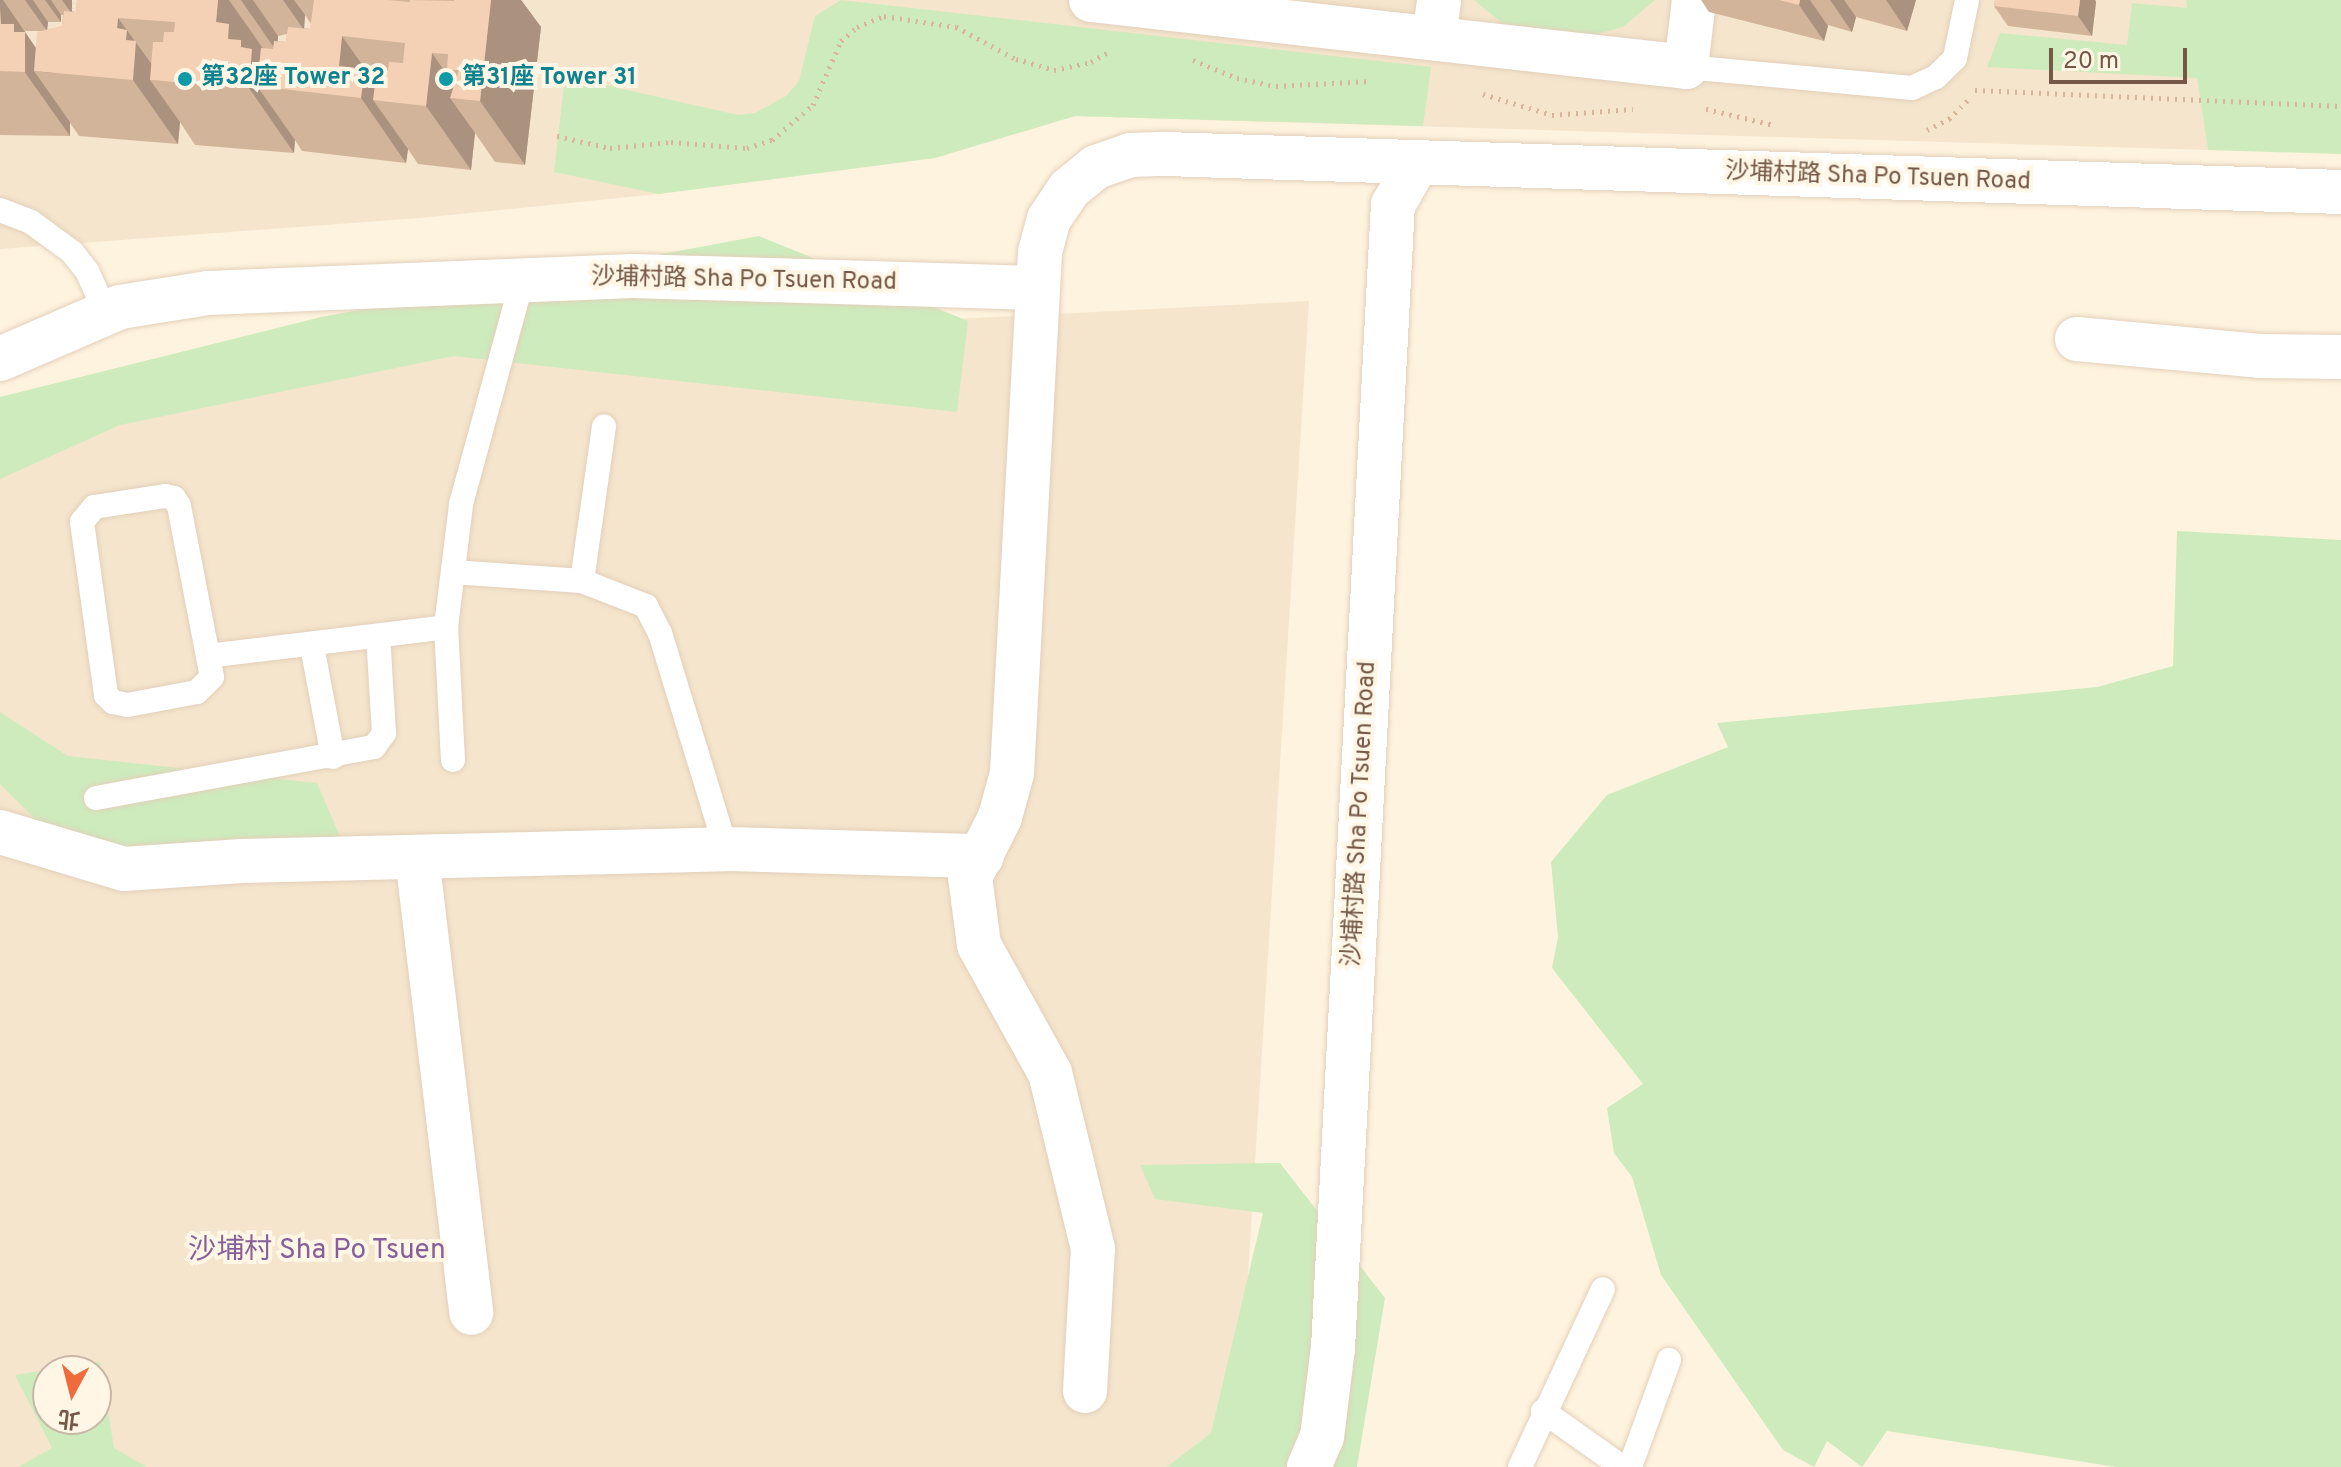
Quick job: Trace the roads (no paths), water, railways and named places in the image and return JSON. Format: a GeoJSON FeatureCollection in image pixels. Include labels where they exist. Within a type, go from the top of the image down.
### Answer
{"type":"FeatureCollection","features":[{"type":"Feature","properties":{"kind":"street"},"geometry":{"type":"LineString","coordinates":[[1091,0],[1437,18],[1690,87],[1694,0]]}},
{"type":"Feature","properties":{"kind":"street","name":"沙埔村路 Sha Po Tsuen Road"},"geometry":{"type":"LineString","coordinates":[[0,359],[106,313],[164,297],[208,293],[633,276],[1037,288],[1049,219],[1069,189],[1096,167],[1130,155],[2341,192]]}},
{"type":"Feature","properties":{"kind":"street","name":"沙埔村路 Sha Po Tsuen Road"},"geometry":{"type":"LineString","coordinates":[[1309,1467],[1322,1437],[1333,1348],[1393,205],[1416,165]]}},
{"type":"Feature","properties":{"kind":"street"},"geometry":{"type":"LineString","coordinates":[[1037,288],[1012,773],[982,856],[970,877],[979,945],[1050,1073],[1093,1249],[1085,1391]]}},
{"type":"Feature","properties":{"kind":"street"},"geometry":{"type":"LineString","coordinates":[[2077,339],[2259,356],[2341,357]]}},
{"type":"Feature","properties":{"kind":"street"},"geometry":{"type":"LineString","coordinates":[[0,832],[124,869],[726,849],[982,856]]}},
{"type":"Feature","properties":{"kind":"street"},"geometry":{"type":"LineString","coordinates":[[417,857],[471,1313]]}},
{"type":"Feature","properties":{"kind":"lane"},"geometry":{"type":"LineString","coordinates":[[1690,87],[1912,88],[1936,77],[1955,58],[1967,0]]}},
{"type":"Feature","properties":{"kind":"lane"},"geometry":{"type":"LineString","coordinates":[[0,210],[31,222],[72,252],[87,271],[106,313]]}},
{"type":"Feature","properties":{"kind":"lane"},"geometry":{"type":"LineString","coordinates":[[453,760],[446,627],[461,504],[522,281]]}},
{"type":"Feature","properties":{"kind":"lane"},"geometry":{"type":"LineString","coordinates":[[582,581],[604,427]]}},
{"type":"Feature","properties":{"kind":"lane"},"geometry":{"type":"LineString","coordinates":[[174,498],[208,656],[212,677],[197,692],[127,705],[106,695],[82,522],[87,512],[174,498]]}},
{"type":"Feature","properties":{"kind":"lane"},"geometry":{"type":"LineString","coordinates":[[453,572],[582,581],[646,606],[660,633],[726,849]]}},
{"type":"Feature","properties":{"kind":"lane"},"geometry":{"type":"LineString","coordinates":[[208,656],[312,646],[446,627]]}},
{"type":"Feature","properties":{"kind":"lane"},"geometry":{"type":"LineString","coordinates":[[96,798],[333,757],[374,747],[384,733],[378,636]]}},
{"type":"Feature","properties":{"kind":"lane"},"geometry":{"type":"LineString","coordinates":[[312,646],[333,757]]}},
{"type":"Feature","properties":{"kind":"lane"},"geometry":{"type":"LineString","coordinates":[[1520,1467],[1543,1411],[1603,1289]]}},
{"type":"Feature","properties":{"kind":"lane"},"geometry":{"type":"LineString","coordinates":[[1630,1467],[1669,1360]]}},
{"type":"Feature","properties":{"kind":"lane"},"geometry":{"type":"LineString","coordinates":[[1543,1411],[1622,1467]]}},
{"type":"Feature","properties":{"kind":"place","name":"第32座 Tower 32"},"geometry":{"type":"Point","coordinates":[185,79]}},
{"type":"Feature","properties":{"kind":"place","name":"第31座 Tower 31"},"geometry":{"type":"Point","coordinates":[446,79]}},
{"type":"Feature","properties":{"kind":"district","name":"沙埔村 Sha Po Tsuen"},"geometry":{"type":"Point","coordinates":[317,1251]}}]}
